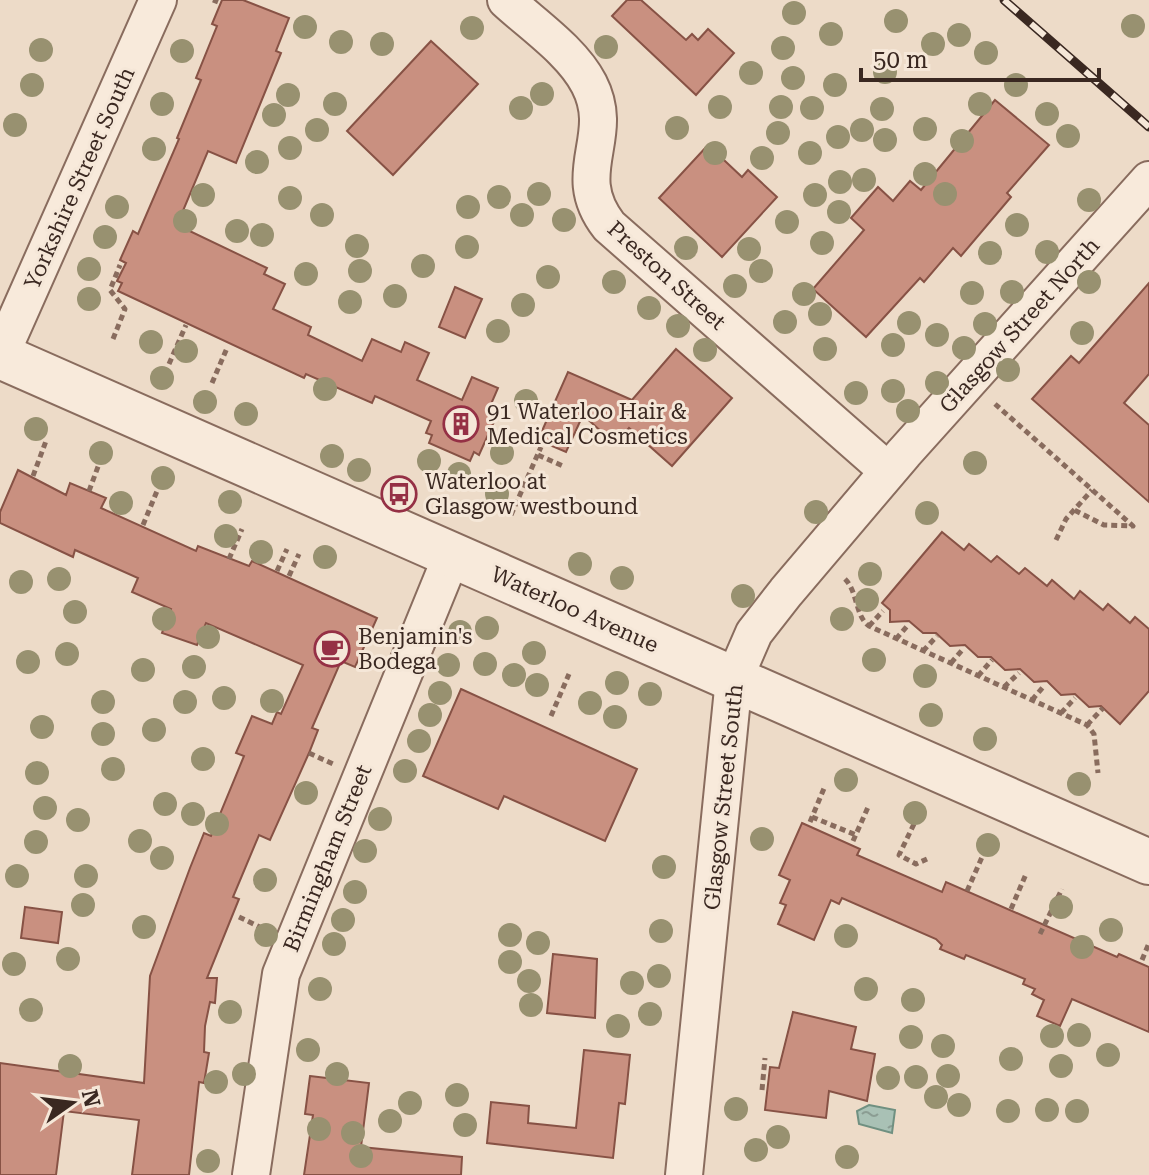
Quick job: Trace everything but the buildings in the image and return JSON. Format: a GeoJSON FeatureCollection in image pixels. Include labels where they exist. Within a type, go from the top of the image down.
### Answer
{"type":"FeatureCollection","features":[{"type":"Feature","properties":{"kind":"street","name":"Yorkshire Street South"},"geometry":{"type":"LineString","coordinates":[[0,356],[158,0]]}},
{"type":"Feature","properties":{"kind":"street","name":"Preston Street"},"geometry":{"type":"LineString","coordinates":[[506,0],[575,64],[590,85],[598,116],[589,186],[595,208],[609,226],[888,471]]}},
{"type":"Feature","properties":{"kind":"street","name":"Glasgow Street North"},"geometry":{"type":"LineString","coordinates":[[888,471],[1148,182]]}},
{"type":"Feature","properties":{"kind":"street","name":"Waterloo Avenue"},"geometry":{"type":"LineString","coordinates":[[0,356],[1149,862]]}},
{"type":"Feature","properties":{"kind":"street","name":"Glasgow Street South"},"geometry":{"type":"LineString","coordinates":[[684,1175],[734,679],[754,633],[888,471]]}},
{"type":"Feature","properties":{"kind":"street","name":"Birmingham Street"},"geometry":{"type":"LineString","coordinates":[[251,1175],[281,974],[452,555]]}},
{"type":"Feature","properties":{"kind":"path"},"geometry":{"type":"LineString","coordinates":[[113,339],[125,309],[110,290],[120,265]]}},
{"type":"Feature","properties":{"kind":"path"},"geometry":{"type":"LineString","coordinates":[[169,364],[186,325]]}},
{"type":"Feature","properties":{"kind":"path"},"geometry":{"type":"LineString","coordinates":[[212,383],[227,348]]}},
{"type":"Feature","properties":{"kind":"path"},"geometry":{"type":"LineString","coordinates":[[995,404],[1133,526],[1104,525],[1074,510]]}},
{"type":"Feature","properties":{"kind":"path"},"geometry":{"type":"LineString","coordinates":[[33,476],[46,441]]}},
{"type":"Feature","properties":{"kind":"path"},"geometry":{"type":"LineString","coordinates":[[511,515],[541,447]]}},
{"type":"Feature","properties":{"kind":"path"},"geometry":{"type":"LineString","coordinates":[[538,455],[563,466]]}},
{"type":"Feature","properties":{"kind":"path"},"geometry":{"type":"LineString","coordinates":[[89,491],[99,464]]}},
{"type":"Feature","properties":{"kind":"path"},"geometry":{"type":"LineString","coordinates":[[1056,540],[1074,510],[1092,490]]}},
{"type":"Feature","properties":{"kind":"path"},"geometry":{"type":"LineString","coordinates":[[143,525],[157,491]]}},
{"type":"Feature","properties":{"kind":"path"},"geometry":{"type":"LineString","coordinates":[[229,559],[242,529]]}},
{"type":"Feature","properties":{"kind":"path"},"geometry":{"type":"LineString","coordinates":[[277,571],[287,549]]}},
{"type":"Feature","properties":{"kind":"path"},"geometry":{"type":"LineString","coordinates":[[289,576],[299,554]]}},
{"type":"Feature","properties":{"kind":"path"},"geometry":{"type":"LineString","coordinates":[[845,579],[858,598],[861,619],[869,626],[1087,725],[1094,734],[1098,773]]}},
{"type":"Feature","properties":{"kind":"path"},"geometry":{"type":"LineString","coordinates":[[869,626],[883,611]]}},
{"type":"Feature","properties":{"kind":"path"},"geometry":{"type":"LineString","coordinates":[[896,639],[909,624]]}},
{"type":"Feature","properties":{"kind":"path"},"geometry":{"type":"LineString","coordinates":[[923,651],[937,636]]}},
{"type":"Feature","properties":{"kind":"path"},"geometry":{"type":"LineString","coordinates":[[951,663],[964,648]]}},
{"type":"Feature","properties":{"kind":"path"},"geometry":{"type":"LineString","coordinates":[[978,676],[992,660]]}},
{"type":"Feature","properties":{"kind":"path"},"geometry":{"type":"LineString","coordinates":[[1004,687],[1019,673]]}},
{"type":"Feature","properties":{"kind":"path"},"geometry":{"type":"LineString","coordinates":[[551,716],[569,674]]}},
{"type":"Feature","properties":{"kind":"path"},"geometry":{"type":"LineString","coordinates":[[1032,700],[1044,686]]}},
{"type":"Feature","properties":{"kind":"path"},"geometry":{"type":"LineString","coordinates":[[1061,713],[1075,698]]}},
{"type":"Feature","properties":{"kind":"path"},"geometry":{"type":"LineString","coordinates":[[1087,725],[1103,708]]}},
{"type":"Feature","properties":{"kind":"path"},"geometry":{"type":"LineString","coordinates":[[309,753],[333,764]]}},
{"type":"Feature","properties":{"kind":"path"},"geometry":{"type":"LineString","coordinates":[[825,786],[811,820],[854,838],[869,805]]}},
{"type":"Feature","properties":{"kind":"path"},"geometry":{"type":"LineString","coordinates":[[914,824],[899,855],[916,864],[927,859]]}},
{"type":"Feature","properties":{"kind":"path"},"geometry":{"type":"LineString","coordinates":[[967,891],[983,855]]}},
{"type":"Feature","properties":{"kind":"path"},"geometry":{"type":"LineString","coordinates":[[1011,909],[1026,874]]}},
{"type":"Feature","properties":{"kind":"path"},"geometry":{"type":"LineString","coordinates":[[1040,934],[1062,889]]}},
{"type":"Feature","properties":{"kind":"path"},"geometry":{"type":"LineString","coordinates":[[239,917],[264,929]]}},
{"type":"Feature","properties":{"kind":"path"},"geometry":{"type":"LineString","coordinates":[[1142,960],[1149,943]]}},
{"type":"Feature","properties":{"kind":"path"},"geometry":{"type":"LineString","coordinates":[[762,1090],[765,1058]]}},
{"type":"Feature","properties":{"kind":"water"},"geometry":{"type":"Polygon","coordinates":[[[869,1105],[895,1110],[892,1133],[859,1124],[857,1111],[869,1105]]]}},
{"type":"Feature","properties":{"kind":"railway"},"geometry":{"type":"LineString","coordinates":[[1004,0],[1149,127]]}},
{"type":"Feature","properties":{"kind":"place","name":"91 Waterloo Hair & Medical Cosmetics"},"geometry":{"type":"Point","coordinates":[461,424]}},
{"type":"Feature","properties":{"kind":"place","name":"Waterloo at Glasgow westbound"},"geometry":{"type":"Point","coordinates":[399,494]}},
{"type":"Feature","properties":{"kind":"place","name":"Benjamin's Bodega"},"geometry":{"type":"Point","coordinates":[332,649]}}]}
